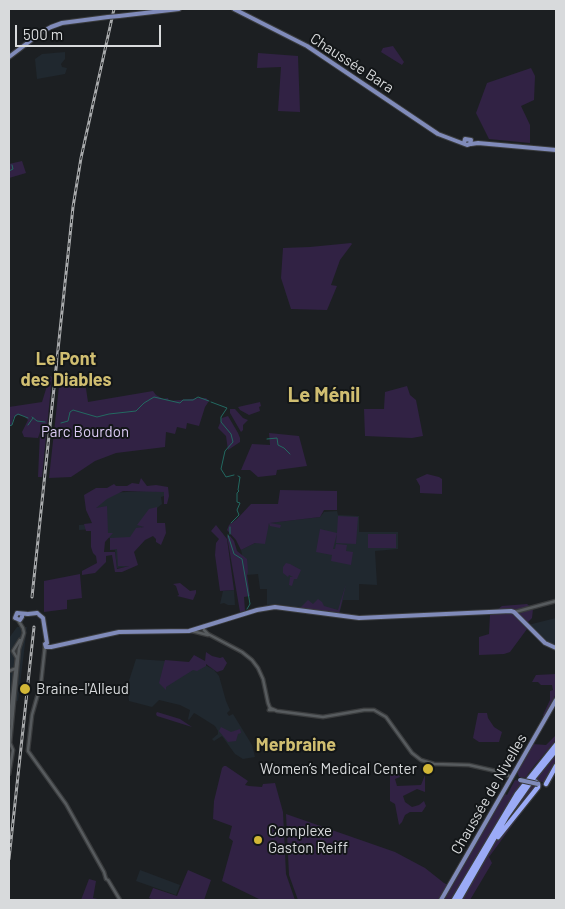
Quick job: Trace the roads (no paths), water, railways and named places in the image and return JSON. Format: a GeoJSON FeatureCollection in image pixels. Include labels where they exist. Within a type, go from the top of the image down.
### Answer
{"type":"FeatureCollection","features":[{"type":"Feature","properties":{"kind":"highway"},"geometry":{"type":"LineString","coordinates":[[454,900],[517,794],[556,745]]}},
{"type":"Feature","properties":{"kind":"highway"},"geometry":{"type":"LineString","coordinates":[[458,900],[520,797],[556,750]]}},
{"type":"Feature","properties":{"kind":"highway"},"geometry":{"type":"LineString","coordinates":[[546,784],[556,766]]}},
{"type":"Feature","properties":{"kind":"highway"},"geometry":{"type":"LineString","coordinates":[[491,843],[532,794],[537,782]]}},
{"type":"Feature","properties":{"kind":"main road"},"geometry":{"type":"LineString","coordinates":[[9,57],[37,35],[62,23],[179,9]]}},
{"type":"Feature","properties":{"kind":"main road","name":"Chaussée Bara"},"geometry":{"type":"LineString","coordinates":[[234,9],[307,46],[431,130],[456,140],[464,141],[467,145],[471,142],[478,142],[556,150]]}},
{"type":"Feature","properties":{"kind":"main road"},"geometry":{"type":"LineString","coordinates":[[9,617],[19,618],[37,614],[41,618],[47,645],[58,645],[120,632],[189,631],[201,629],[257,610],[272,608],[359,618],[506,611],[514,612],[546,644],[556,648]]}},
{"type":"Feature","properties":{"kind":"main road","name":"Chaussée de Nivelles"},"geometry":{"type":"LineString","coordinates":[[441,900],[556,700]]}},
{"type":"Feature","properties":{"kind":"main road"},"geometry":{"type":"LineString","coordinates":[[515,771],[517,777],[521,780]]}},
{"type":"Feature","properties":{"kind":"main road"},"geometry":{"type":"LineString","coordinates":[[512,777],[546,784]]}},
{"type":"Feature","properties":{"kind":"street"},"geometry":{"type":"LineString","coordinates":[[514,612],[556,601]]}},
{"type":"Feature","properties":{"kind":"street"},"geometry":{"type":"LineString","coordinates":[[9,774],[10,752],[13,749],[10,746],[17,668],[16,651],[24,631],[19,618]]}},
{"type":"Feature","properties":{"kind":"street"},"geometry":{"type":"LineString","coordinates":[[201,629],[214,638]]}},
{"type":"Feature","properties":{"kind":"street"},"geometry":{"type":"LineString","coordinates":[[201,629],[242,652],[252,660],[262,675],[268,703],[272,709],[323,717],[374,710],[386,717],[412,753],[421,760],[434,764],[469,765],[500,772],[512,777]]}},
{"type":"Feature","properties":{"kind":"street"},"geometry":{"type":"LineString","coordinates":[[47,645],[32,722],[29,752],[66,804],[108,882],[120,900]]}},
{"type":"Feature","properties":{"kind":"street"},"geometry":{"type":"LineString","coordinates":[[9,653],[16,651]]}},
{"type":"Feature","properties":{"kind":"street"},"geometry":{"type":"LineString","coordinates":[[9,671],[17,668]]}},
{"type":"Feature","properties":{"kind":"street"},"geometry":{"type":"LineString","coordinates":[[9,725],[17,668]]}},
{"type":"Feature","properties":{"kind":"waterway"},"geometry":{"type":"LineString","coordinates":[[9,171],[13,169],[12,165]]}},
{"type":"Feature","properties":{"kind":"waterway"},"geometry":{"type":"LineString","coordinates":[[61,423],[68,421],[70,412],[73,410],[97,417],[136,411],[154,397],[180,403],[183,400],[193,400],[198,397],[209,401]]}},
{"type":"Feature","properties":{"kind":"waterway"},"geometry":{"type":"LineString","coordinates":[[211,402],[227,408],[221,417],[221,422],[231,434],[233,442],[225,451],[221,469],[226,477],[234,475]]}},
{"type":"Feature","properties":{"kind":"waterway"},"geometry":{"type":"LineString","coordinates":[[9,426],[12,425],[15,416],[18,414],[28,418]]}},
{"type":"Feature","properties":{"kind":"waterway"},"geometry":{"type":"LineString","coordinates":[[32,417],[37,421],[45,422]]}},
{"type":"Feature","properties":{"kind":"waterway"},"geometry":{"type":"LineString","coordinates":[[28,425],[33,418]]}},
{"type":"Feature","properties":{"kind":"waterway"},"geometry":{"type":"LineString","coordinates":[[267,439],[277,438],[278,445],[290,454]]}},
{"type":"Feature","properties":{"kind":"waterway"},"geometry":{"type":"LineString","coordinates":[[231,523],[239,515],[237,510],[240,503],[237,502],[237,493],[239,491],[240,477],[238,476]]}},
{"type":"Feature","properties":{"kind":"waterway"},"geometry":{"type":"LineString","coordinates":[[230,527],[230,534]]}},
{"type":"Feature","properties":{"kind":"waterway"},"geometry":{"type":"LineString","coordinates":[[228,535],[234,554],[242,559],[250,604],[247,609]]}},
{"type":"Feature","properties":{"kind":"railway"},"geometry":{"type":"LineString","coordinates":[[32,597],[73,207],[81,158],[114,9]]}},
{"type":"Feature","properties":{"kind":"railway"},"geometry":{"type":"LineString","coordinates":[[9,859],[34,627]]}},
{"type":"Feature","properties":{"kind":"place","name":"Braine-l'Alleud"},"geometry":{"type":"Point","coordinates":[25,689]}},
{"type":"Feature","properties":{"kind":"place","name":"Women’s Medical Center"},"geometry":{"type":"Point","coordinates":[428,769]}},
{"type":"Feature","properties":{"kind":"place","name":"Complexe Gaston Reiff"},"geometry":{"type":"Point","coordinates":[258,840]}},
{"type":"Feature","properties":{"kind":"district","name":"Le Pont des Diables"},"geometry":{"type":"Point","coordinates":[66,369]}},
{"type":"Feature","properties":{"kind":"district","name":"Le Ménil"},"geometry":{"type":"Point","coordinates":[324,395]}},
{"type":"Feature","properties":{"kind":"district","name":"Merbraine"},"geometry":{"type":"Point","coordinates":[296,745]}},
{"type":"Feature","properties":{"kind":"park label","name":"Parc Bourdon"},"geometry":{"type":"Point","coordinates":[85,432]}}]}
